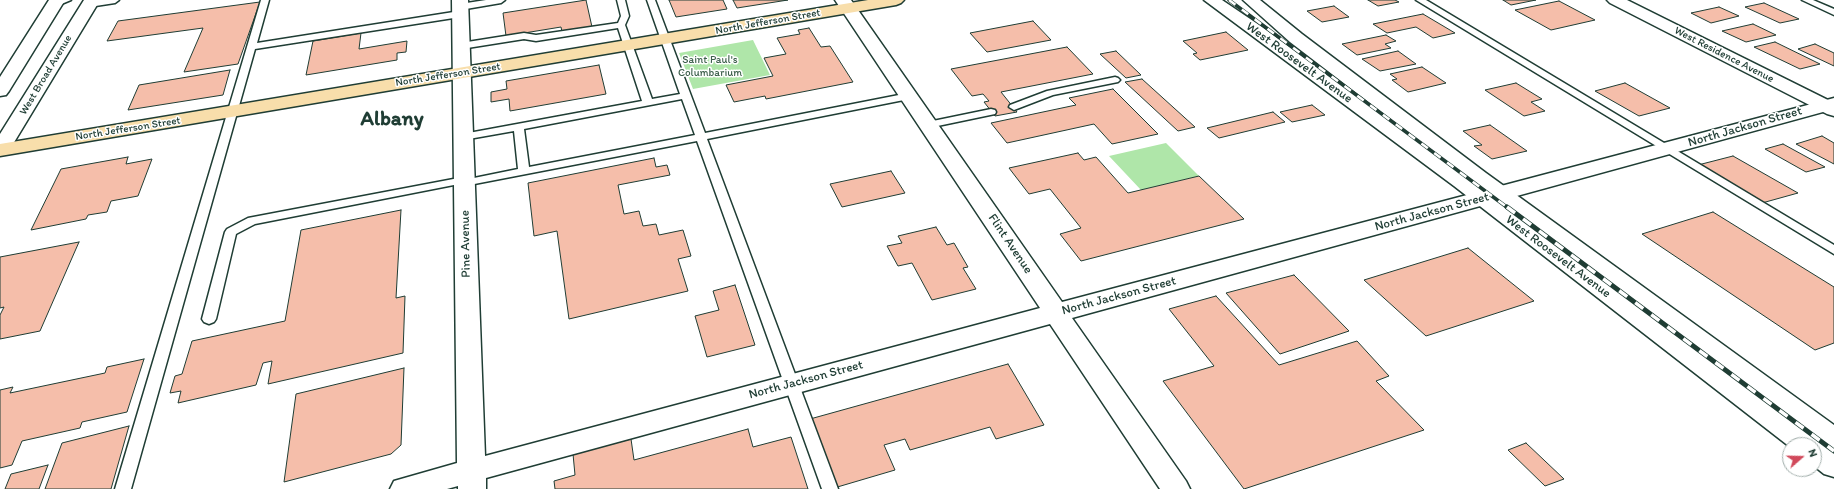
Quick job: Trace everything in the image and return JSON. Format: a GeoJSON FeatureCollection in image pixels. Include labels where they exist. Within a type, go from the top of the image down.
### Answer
{"type":"FeatureCollection","features":[{"type":"Feature","properties":{"kind":"main road","name":"North Jefferson Street"},"geometry":{"type":"LineString","coordinates":[[0,149],[664,39],[846,4],[896,0]]}},
{"type":"Feature","properties":{"kind":"street","name":"West Roosevelt Avenue"},"geometry":{"type":"LineString","coordinates":[[1212,0],[1834,440]]}},
{"type":"Feature","properties":{"kind":"street","name":"West Roosevelt Avenue"},"geometry":{"type":"LineString","coordinates":[[1251,0],[1491,196],[1796,437]]}},
{"type":"Feature","properties":{"kind":"street","name":"West Residence Avenue"},"geometry":{"type":"LineString","coordinates":[[1615,0],[1831,106]]}},
{"type":"Feature","properties":{"kind":"street"},"geometry":{"type":"LineString","coordinates":[[1,89],[60,1]]}},
{"type":"Feature","properties":{"kind":"street","name":"West Broad Avenue"},"geometry":{"type":"LineString","coordinates":[[0,149],[91,2]]}},
{"type":"Feature","properties":{"kind":"street","name":"Flint Avenue"},"geometry":{"type":"LineString","coordinates":[[846,4],[1176,489]]}},
{"type":"Feature","properties":{"kind":"street","name":"Pine Avenue"},"geometry":{"type":"LineString","coordinates":[[460,7],[471,480]]}},
{"type":"Feature","properties":{"kind":"street","name":"North Jackson Street"},"geometry":{"type":"LineString","coordinates":[[404,489],[471,480],[791,384],[1831,106]]}},
{"type":"Feature","properties":{"kind":"street"},"geometry":{"type":"LineString","coordinates":[[1822,457],[1834,466]]}},
{"type":"Feature","properties":{"kind":"lane"},"geometry":{"type":"LineString","coordinates":[[91,2],[115,0]]}},
{"type":"Feature","properties":{"kind":"lane"},"geometry":{"type":"LineString","coordinates":[[123,489],[265,0]]}},
{"type":"Feature","properties":{"kind":"lane"},"geometry":{"type":"LineString","coordinates":[[251,47],[501,0]]}},
{"type":"Feature","properties":{"kind":"lane"},"geometry":{"type":"LineString","coordinates":[[621,0],[625,16],[622,25],[627,45],[648,103]]}},
{"type":"Feature","properties":{"kind":"lane"},"geometry":{"type":"LineString","coordinates":[[651,0],[830,489]]}},
{"type":"Feature","properties":{"kind":"lane"},"geometry":{"type":"LineString","coordinates":[[1420,0],[1834,250]]}},
{"type":"Feature","properties":{"kind":"lane"},"geometry":{"type":"LineString","coordinates":[[1806,0],[1834,12]]}},
{"type":"Feature","properties":{"kind":"lane"},"geometry":{"type":"LineString","coordinates":[[461,46],[524,36],[536,38],[622,25]]}},
{"type":"Feature","properties":{"kind":"lane"},"geometry":{"type":"LineString","coordinates":[[1014,107],[1050,93],[1115,80]]}},
{"type":"Feature","properties":{"kind":"lane"},"geometry":{"type":"LineString","coordinates":[[463,137],[685,96]]}},
{"type":"Feature","properties":{"kind":"lane"},"geometry":{"type":"LineString","coordinates":[[209,319],[231,232],[252,220],[524,171],[909,96]]}},
{"type":"Feature","properties":{"kind":"lane"},"geometry":{"type":"LineString","coordinates":[[928,124],[991,112]]}},
{"type":"Feature","properties":{"kind":"lane"},"geometry":{"type":"LineString","coordinates":[[519,127],[524,171]]}},
{"type":"Feature","properties":{"kind":"green space","name":"Saint Paul's Columbarium"},"geometry":{"type":"Polygon","coordinates":[[[753,40],[770,75],[693,89],[679,53],[753,40]]]}},
{"type":"Feature","properties":{"kind":"green space"},"geometry":{"type":"Polygon","coordinates":[[[1166,143],[1199,176],[1141,190],[1109,156],[1166,143]]]}},
{"type":"Feature","properties":{"kind":"building"},"geometry":{"type":"Polygon","coordinates":[[[586,0],[592,27],[562,32],[561,27],[506,36],[503,13],[586,0]]]}},
{"type":"Feature","properties":{"kind":"building"},"geometry":{"type":"Polygon","coordinates":[[[669,0],[723,0],[727,9],[676,17],[669,0]]]}},
{"type":"Feature","properties":{"kind":"building"},"geometry":{"type":"Polygon","coordinates":[[[733,0],[788,0],[737,8],[733,0]]]}},
{"type":"Feature","properties":{"kind":"building"},"geometry":{"type":"Polygon","coordinates":[[[1368,0],[1395,0],[1399,2],[1378,6],[1368,0]]]}},
{"type":"Feature","properties":{"kind":"building"},"geometry":{"type":"Polygon","coordinates":[[[1503,0],[1536,0],[1511,5],[1503,0]]]}},
{"type":"Feature","properties":{"kind":"building"},"geometry":{"type":"Polygon","coordinates":[[[1559,1],[1595,20],[1551,30],[1515,10],[1559,1]]]}},
{"type":"Feature","properties":{"kind":"building"},"geometry":{"type":"Polygon","coordinates":[[[260,2],[238,64],[184,72],[203,28],[107,41],[118,21],[260,2]]]}},
{"type":"Feature","properties":{"kind":"building"},"geometry":{"type":"Polygon","coordinates":[[[1764,3],[1799,19],[1780,23],[1745,7],[1764,3]]]}},
{"type":"Feature","properties":{"kind":"building"},"geometry":{"type":"Polygon","coordinates":[[[1334,6],[1349,17],[1322,22],[1307,11],[1334,6]]]}},
{"type":"Feature","properties":{"kind":"building"},"geometry":{"type":"Polygon","coordinates":[[[1719,7],[1739,16],[1711,23],[1691,13],[1719,7]]]}},
{"type":"Feature","properties":{"kind":"building"},"geometry":{"type":"Polygon","coordinates":[[[1423,14],[1455,33],[1433,38],[1416,27],[1387,33],[1373,24],[1423,14]]]}},
{"type":"Feature","properties":{"kind":"building"},"geometry":{"type":"Polygon","coordinates":[[[1033,21],[1051,40],[987,52],[970,33],[1033,21]]]}},
{"type":"Feature","properties":{"kind":"building"},"geometry":{"type":"Polygon","coordinates":[[[1753,24],[1776,35],[1746,42],[1722,31],[1753,24]]]}},
{"type":"Feature","properties":{"kind":"building"},"geometry":{"type":"Polygon","coordinates":[[[809,28],[821,47],[830,46],[853,82],[766,99],[765,96],[734,102],[726,85],[773,76],[764,58],[786,54],[777,38],[800,34],[798,30],[809,28]]]}},
{"type":"Feature","properties":{"kind":"building"},"geometry":{"type":"Polygon","coordinates":[[[1226,32],[1248,50],[1200,60],[1193,54],[1197,53],[1183,41],[1226,32]]]}},
{"type":"Feature","properties":{"kind":"building"},"geometry":{"type":"Polygon","coordinates":[[[361,33],[359,49],[407,41],[406,52],[397,53],[397,60],[306,75],[313,41],[361,33]]]}},
{"type":"Feature","properties":{"kind":"building"},"geometry":{"type":"Polygon","coordinates":[[[1386,35],[1396,41],[1385,44],[1391,48],[1357,55],[1342,44],[1386,35]]]}},
{"type":"Feature","properties":{"kind":"building"},"geometry":{"type":"Polygon","coordinates":[[[1775,42],[1820,64],[1800,69],[1754,47],[1775,42]]]}},
{"type":"Feature","properties":{"kind":"building"},"geometry":{"type":"Polygon","coordinates":[[[1815,44],[1834,53],[1834,66],[1798,49],[1815,44]]]}},
{"type":"Feature","properties":{"kind":"building"},"geometry":{"type":"Polygon","coordinates":[[[1067,47],[1093,74],[1001,92],[1017,112],[995,116],[984,102],[989,101],[983,94],[972,96],[951,69],[1067,47]]]}},
{"type":"Feature","properties":{"kind":"building"},"geometry":{"type":"Polygon","coordinates":[[[1116,51],[1141,75],[1126,78],[1100,54],[1116,51]]]}},
{"type":"Feature","properties":{"kind":"building"},"geometry":{"type":"Polygon","coordinates":[[[1398,51],[1416,64],[1380,71],[1362,59],[1398,51]]]}},
{"type":"Feature","properties":{"kind":"building"},"geometry":{"type":"Polygon","coordinates":[[[599,65],[606,94],[510,111],[509,99],[491,102],[491,92],[507,89],[506,81],[599,65]]]}},
{"type":"Feature","properties":{"kind":"building"},"geometry":{"type":"Polygon","coordinates":[[[1422,67],[1446,83],[1408,92],[1392,80],[1397,79],[1390,74],[1422,67]]]}},
{"type":"Feature","properties":{"kind":"building"},"geometry":{"type":"Polygon","coordinates":[[[230,70],[223,95],[128,110],[139,85],[230,70]]]}},
{"type":"Feature","properties":{"kind":"building"},"geometry":{"type":"Polygon","coordinates":[[[1142,79],[1195,127],[1178,131],[1125,82],[1142,79]]]}},
{"type":"Feature","properties":{"kind":"building"},"geometry":{"type":"Polygon","coordinates":[[[1516,83],[1542,99],[1531,102],[1545,111],[1524,116],[1485,90],[1516,83]]]}},
{"type":"Feature","properties":{"kind":"building"},"geometry":{"type":"Polygon","coordinates":[[[1625,83],[1670,108],[1639,116],[1595,91],[1625,83]]]}},
{"type":"Feature","properties":{"kind":"building"},"geometry":{"type":"Polygon","coordinates":[[[1113,89],[1158,134],[1112,144],[1094,124],[1007,143],[991,123],[1076,105],[1069,98],[1113,89]]]}},
{"type":"Feature","properties":{"kind":"building"},"geometry":{"type":"Polygon","coordinates":[[[1312,105],[1325,115],[1292,122],[1280,112],[1312,105]]]}},
{"type":"Feature","properties":{"kind":"building"},"geometry":{"type":"Polygon","coordinates":[[[1273,112],[1285,122],[1219,138],[1207,128],[1273,112]]]}},
{"type":"Feature","properties":{"kind":"building"},"geometry":{"type":"Polygon","coordinates":[[[1490,125],[1527,151],[1492,159],[1474,146],[1482,145],[1463,131],[1490,125]]]}},
{"type":"Feature","properties":{"kind":"building"},"geometry":{"type":"Polygon","coordinates":[[[1822,136],[1834,143],[1834,164],[1796,144],[1822,136]]]}},
{"type":"Feature","properties":{"kind":"building"},"geometry":{"type":"Polygon","coordinates":[[[1783,144],[1825,167],[1806,172],[1765,149],[1783,144]]]}},
{"type":"Feature","properties":{"kind":"building"},"geometry":{"type":"Polygon","coordinates":[[[1078,153],[1084,160],[1096,157],[1128,193],[1199,176],[1244,219],[1081,261],[1060,234],[1081,228],[1050,189],[1029,194],[1009,168],[1078,153]]]}},
{"type":"Feature","properties":{"kind":"building"},"geometry":{"type":"Polygon","coordinates":[[[1733,156],[1798,193],[1762,203],[1698,165],[1733,156]]]}},
{"type":"Feature","properties":{"kind":"building"},"geometry":{"type":"Polygon","coordinates":[[[128,157],[126,164],[152,159],[138,196],[111,201],[107,212],[88,215],[86,219],[31,230],[61,169],[128,157]]]}},
{"type":"Feature","properties":{"kind":"building"},"geometry":{"type":"Polygon","coordinates":[[[654,158],[656,167],[667,165],[670,175],[618,185],[624,214],[639,211],[643,226],[656,224],[659,235],[683,230],[691,256],[678,259],[688,291],[569,319],[557,231],[534,236],[528,183],[654,158]]]}},
{"type":"Feature","properties":{"kind":"building"},"geometry":{"type":"Polygon","coordinates":[[[891,171],[905,193],[842,207],[830,184],[891,171]]]}},
{"type":"Feature","properties":{"kind":"building"},"geometry":{"type":"Polygon","coordinates":[[[401,210],[396,298],[405,296],[403,353],[268,384],[272,361],[263,363],[256,385],[178,403],[181,391],[170,393],[175,376],[182,374],[192,341],[285,321],[301,230],[401,210]]]}},
{"type":"Feature","properties":{"kind":"building"},"geometry":{"type":"Polygon","coordinates":[[[1713,212],[1834,287],[1834,343],[1815,350],[1642,234],[1713,212]]]}},
{"type":"Feature","properties":{"kind":"building"},"geometry":{"type":"Polygon","coordinates":[[[936,227],[947,245],[954,243],[968,267],[963,268],[976,289],[932,300],[912,263],[898,266],[887,246],[902,243],[898,236],[936,227]]]}},
{"type":"Feature","properties":{"kind":"building"},"geometry":{"type":"Polygon","coordinates":[[[79,242],[40,331],[0,339],[0,315],[4,307],[0,308],[0,257],[79,242]]]}},
{"type":"Feature","properties":{"kind":"building"},"geometry":{"type":"Polygon","coordinates":[[[1468,248],[1534,301],[1426,336],[1364,280],[1468,248]]]}},
{"type":"Feature","properties":{"kind":"building"},"geometry":{"type":"Polygon","coordinates":[[[1294,275],[1349,331],[1280,354],[1226,293],[1294,275]]]}},
{"type":"Feature","properties":{"kind":"building"},"geometry":{"type":"Polygon","coordinates":[[[735,285],[755,345],[707,357],[695,316],[719,310],[713,291],[735,285]]]}},
{"type":"Feature","properties":{"kind":"building"},"geometry":{"type":"Polygon","coordinates":[[[1216,296],[1279,365],[1357,341],[1389,376],[1376,381],[1424,430],[1244,489],[1163,381],[1214,366],[1169,309],[1216,296]]]}},
{"type":"Feature","properties":{"kind":"building"},"geometry":{"type":"Polygon","coordinates":[[[144,359],[127,412],[82,422],[80,428],[22,441],[12,465],[0,468],[0,390],[13,387],[10,393],[105,373],[107,367],[144,359]]]}},
{"type":"Feature","properties":{"kind":"building"},"geometry":{"type":"Polygon","coordinates":[[[1008,364],[1044,425],[996,439],[990,427],[910,450],[905,439],[884,445],[895,470],[834,488],[810,419],[1008,364]]]}},
{"type":"Feature","properties":{"kind":"building"},"geometry":{"type":"Polygon","coordinates":[[[404,368],[401,445],[391,454],[284,482],[296,394],[404,368]]]}},
{"type":"Feature","properties":{"kind":"building"},"geometry":{"type":"Polygon","coordinates":[[[129,426],[111,489],[45,489],[62,443],[129,426]]]}},
{"type":"Feature","properties":{"kind":"building"},"geometry":{"type":"Polygon","coordinates":[[[748,429],[753,447],[791,437],[808,489],[555,489],[554,481],[575,475],[573,454],[631,439],[634,460],[748,429]]]}},
{"type":"Feature","properties":{"kind":"building"},"geometry":{"type":"Polygon","coordinates":[[[1526,443],[1564,479],[1545,486],[1508,450],[1526,443]]]}},
{"type":"Feature","properties":{"kind":"building"},"geometry":{"type":"Polygon","coordinates":[[[48,465],[39,489],[5,489],[11,474],[48,465]]]}},
{"type":"Feature","properties":{"kind":"railway"},"geometry":{"type":"LineString","coordinates":[[1229,0],[1508,208]]}},
{"type":"Feature","properties":{"kind":"railway"},"geometry":{"type":"LineString","coordinates":[[1507,207],[1834,451]]}},
{"type":"Feature","properties":{"kind":"district","name":"Albany"},"geometry":{"type":"Point","coordinates":[392,120]}}]}
